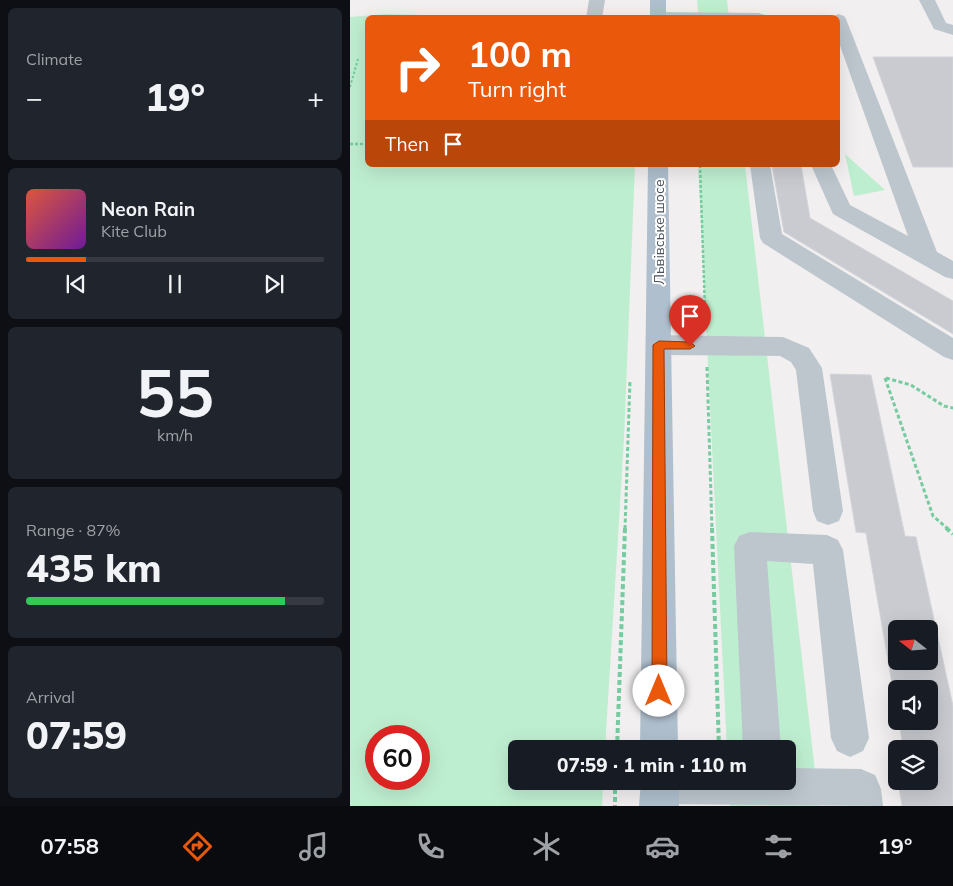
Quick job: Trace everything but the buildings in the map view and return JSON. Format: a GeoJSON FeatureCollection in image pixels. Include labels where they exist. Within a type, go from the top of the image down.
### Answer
{"type":"FeatureCollection","features":[{"type":"Feature","properties":{"kind":"main road"},"geometry":{"type":"LineString","coordinates":[[658,0],[658,15]]}},
{"type":"Feature","properties":{"kind":"main road","name":"Львівське шосе"},"geometry":{"type":"LineString","coordinates":[[658,167],[659,740]]}},
{"type":"Feature","properties":{"kind":"lane"},"geometry":{"type":"LineString","coordinates":[[594,15],[597,0]]}},
{"type":"Feature","properties":{"kind":"lane"},"geometry":{"type":"LineString","coordinates":[[737,0],[739,15]]}},
{"type":"Feature","properties":{"kind":"lane"},"geometry":{"type":"LineString","coordinates":[[928,0],[940,26],[953,30]]}},
{"type":"Feature","properties":{"kind":"lane"},"geometry":{"type":"LineString","coordinates":[[840,26],[927,257]]}},
{"type":"Feature","properties":{"kind":"lane"},"geometry":{"type":"LineString","coordinates":[[760,167],[771,238],[953,350]]}},
{"type":"Feature","properties":{"kind":"lane"},"geometry":{"type":"LineString","coordinates":[[822,167],[841,209],[953,271]]}},
{"type":"Feature","properties":{"kind":"lane"},"geometry":{"type":"LineString","coordinates":[[659,345],[783,347],[800,355],[809,368],[828,511]]}},
{"type":"Feature","properties":{"kind":"lane"},"geometry":{"type":"LineString","coordinates":[[761,740],[750,546],[827,550],[850,738]]}},
{"type":"Feature","properties":{"kind":"lane"},"geometry":{"type":"LineString","coordinates":[[747,790],[765,792],[861,790],[863,806]]}},
{"type":"Feature","properties":{"kind":"path"},"geometry":{"type":"LineString","coordinates":[[350,87],[358,59]]}},
{"type":"Feature","properties":{"kind":"path"},"geometry":{"type":"LineString","coordinates":[[350,144],[365,144]]}},
{"type":"Feature","properties":{"kind":"path"},"geometry":{"type":"LineString","coordinates":[[700,167],[720,740]]}},
{"type":"Feature","properties":{"kind":"path"},"geometry":{"type":"LineString","coordinates":[[617,740],[631,373]]}},
{"type":"Feature","properties":{"kind":"path"},"geometry":{"type":"LineString","coordinates":[[953,408],[944,406],[911,385],[886,378],[932,516],[953,534]]}},
{"type":"Feature","properties":{"kind":"path"},"geometry":{"type":"LineString","coordinates":[[614,806],[615,790]]}},
{"type":"Feature","properties":{"kind":"green space"},"geometry":{"type":"Polygon","coordinates":[[[697,0],[727,0],[729,15],[696,15],[698,11],[697,0]]]}},
{"type":"Feature","properties":{"kind":"green space"},"geometry":{"type":"Polygon","coordinates":[[[387,14],[420,15],[375,15],[387,14]]]}},
{"type":"Feature","properties":{"kind":"green space"},"geometry":{"type":"Polygon","coordinates":[[[365,16],[365,167],[635,167],[624,439],[606,740],[508,740],[508,790],[603,790],[602,806],[350,806],[350,17],[365,16]]]}},
{"type":"Feature","properties":{"kind":"green space"},"geometry":{"type":"Polygon","coordinates":[[[845,154],[885,190],[854,196],[845,154]]]}},
{"type":"Feature","properties":{"kind":"green space"},"geometry":{"type":"Polygon","coordinates":[[[698,167],[745,167],[819,806],[730,806],[729,790],[796,790],[796,740],[727,740],[698,167]]]}},
{"type":"Feature","properties":{"kind":"route"},"geometry":{"type":"LineString","coordinates":[[659,691],[659,345],[690,346]]}}]}
